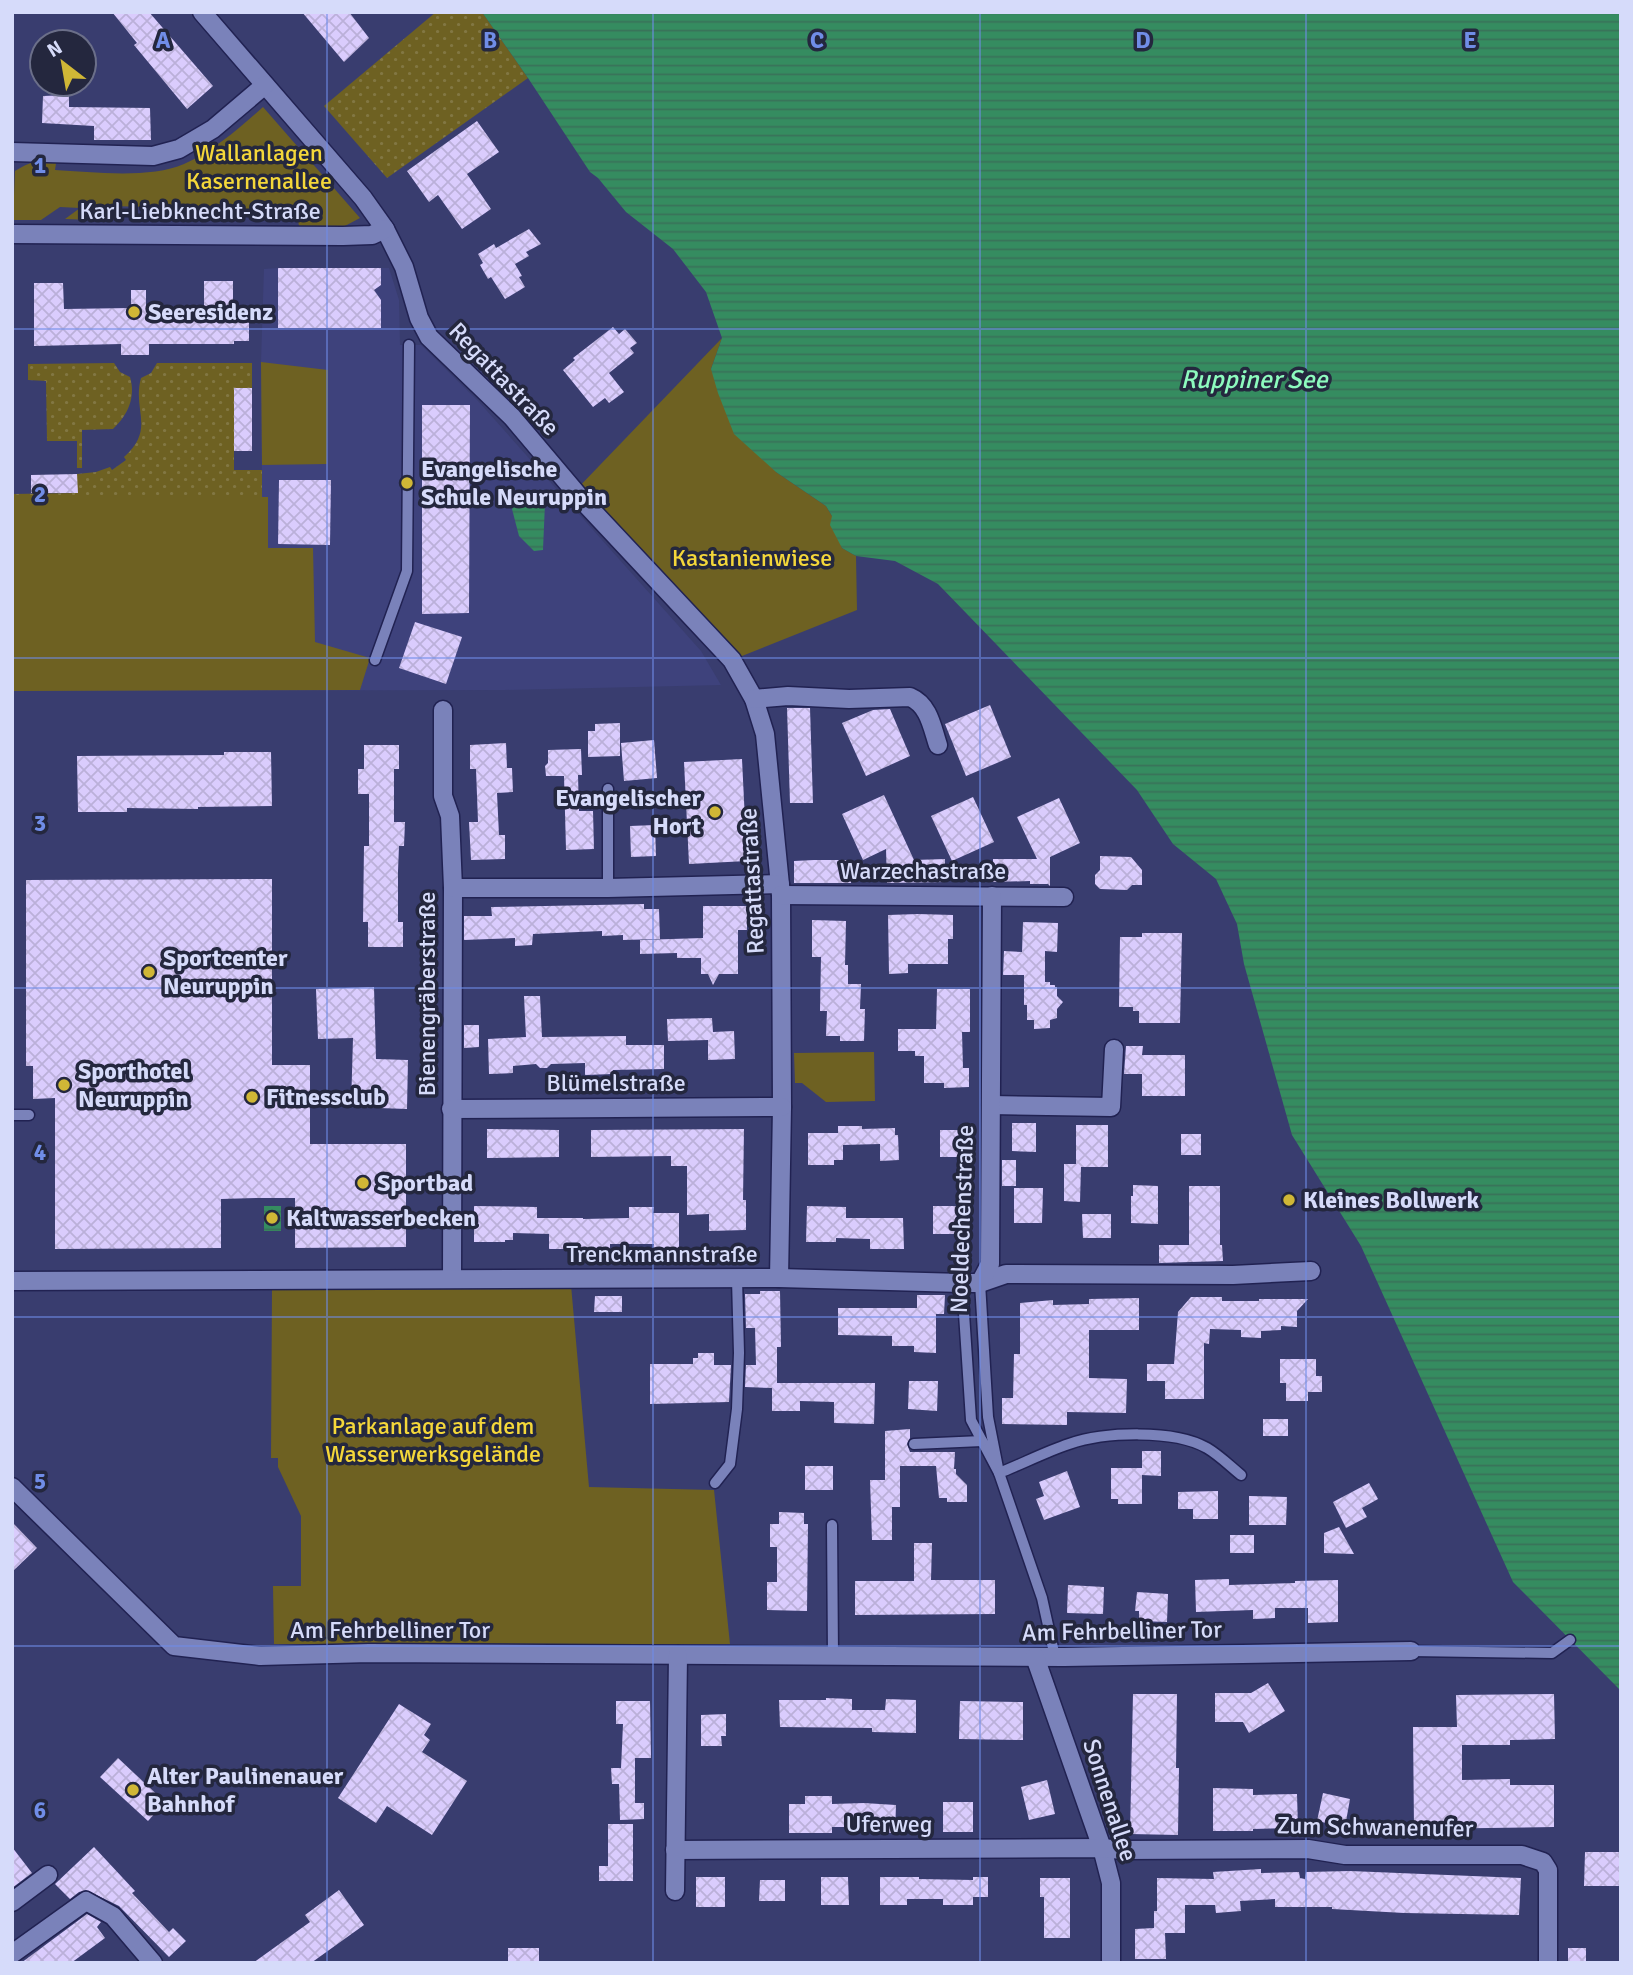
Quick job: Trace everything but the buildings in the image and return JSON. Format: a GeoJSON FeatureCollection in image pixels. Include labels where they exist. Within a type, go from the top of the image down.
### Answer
{"type":"FeatureCollection","features":[{"type":"Feature","properties":{"kind":"street","name":"Regattastraße"},"geometry":{"type":"LineString","coordinates":[[202,12],[363,198],[385,229],[404,267],[419,318],[429,337],[512,417],[583,501],[732,660],[754,699],[765,734],[781,889],[782,1107],[779,1278]]}},
{"type":"Feature","properties":{"kind":"street"},"geometry":{"type":"LineString","coordinates":[[12,152],[153,156],[179,149],[213,129],[265,85]]}},
{"type":"Feature","properties":{"kind":"street","name":"Karl-Liebknecht-Straße"},"geometry":{"type":"LineString","coordinates":[[12,234],[372,236],[385,229]]}},
{"type":"Feature","properties":{"kind":"street"},"geometry":{"type":"LineString","coordinates":[[754,699],[788,696],[849,699],[911,697],[925,707],[938,745]]}},
{"type":"Feature","properties":{"kind":"street","name":"Bienengräberstraße"},"geometry":{"type":"LineString","coordinates":[[443,710],[443,796],[450,816],[453,888],[452,1278]]}},
{"type":"Feature","properties":{"kind":"street","name":"Warzechastraße"},"geometry":{"type":"LineString","coordinates":[[453,888],[781,889],[1064,897]]}},
{"type":"Feature","properties":{"kind":"street","name":"Noeldechenstraße"},"geometry":{"type":"LineString","coordinates":[[980,1283],[990,1264],[992,896]]}},
{"type":"Feature","properties":{"kind":"street","name":"Noeldechenstraße"},"geometry":{"type":"LineString","coordinates":[[991,1105],[1111,1107],[1114,1049]]}},
{"type":"Feature","properties":{"kind":"street","name":"Blümelstraße"},"geometry":{"type":"LineString","coordinates":[[451,1108],[782,1107]]}},
{"type":"Feature","properties":{"kind":"street","name":"Trenckmannstraße"},"geometry":{"type":"LineString","coordinates":[[12,1281],[779,1278],[980,1283],[1006,1274],[1233,1275],[1311,1271]]}},
{"type":"Feature","properties":{"kind":"street","name":"Am Fehrbelliner Tor"},"geometry":{"type":"LineString","coordinates":[[12,1487],[174,1646],[260,1656],[369,1653],[1055,1657],[1411,1651]]}},
{"type":"Feature","properties":{"kind":"street"},"geometry":{"type":"LineString","coordinates":[[675,1891],[678,1655]]}},
{"type":"Feature","properties":{"kind":"street","name":"Sonnenallee"},"geometry":{"type":"LineString","coordinates":[[1035,1657],[1102,1848],[1111,1883],[1111,1963]]}},
{"type":"Feature","properties":{"kind":"street","name":"Uferweg"},"geometry":{"type":"LineString","coordinates":[[676,1850],[1102,1848]]}},
{"type":"Feature","properties":{"kind":"street","name":"Zum Schwanenufer"},"geometry":{"type":"LineString","coordinates":[[1102,1848],[1308,1849],[1345,1854],[1522,1854],[1543,1862],[1548,1870],[1548,1963]]}},
{"type":"Feature","properties":{"kind":"street"},"geometry":{"type":"LineString","coordinates":[[12,1902],[48,1875]]}},
{"type":"Feature","properties":{"kind":"street"},"geometry":{"type":"LineString","coordinates":[[12,1954],[86,1901],[113,1916],[153,1963]]}},
{"type":"Feature","properties":{"kind":"lane"},"geometry":{"type":"LineString","coordinates":[[375,660],[407,571],[409,345]]}},
{"type":"Feature","properties":{"kind":"lane"},"geometry":{"type":"LineString","coordinates":[[608,789],[608,888]]}},
{"type":"Feature","properties":{"kind":"lane"},"geometry":{"type":"LineString","coordinates":[[12,1115],[29,1115]]}},
{"type":"Feature","properties":{"kind":"lane"},"geometry":{"type":"LineString","coordinates":[[715,1483],[730,1464],[737,1409],[737,1279]]}},
{"type":"Feature","properties":{"kind":"lane","name":"Noeldechenstraße"},"geometry":{"type":"LineString","coordinates":[[962,1283],[971,1420],[999,1473]]}},
{"type":"Feature","properties":{"kind":"lane","name":"Noeldechenstraße"},"geometry":{"type":"LineString","coordinates":[[980,1283],[988,1416],[999,1473]]}},
{"type":"Feature","properties":{"kind":"lane"},"geometry":{"type":"LineString","coordinates":[[1055,1657],[1042,1598],[999,1473],[1071,1443],[1112,1436],[1164,1435],[1206,1447],[1241,1475]]}},
{"type":"Feature","properties":{"kind":"lane"},"geometry":{"type":"LineString","coordinates":[[914,1444],[982,1441]]}},
{"type":"Feature","properties":{"kind":"lane"},"geometry":{"type":"LineString","coordinates":[[832,1525],[833,1656]]}},
{"type":"Feature","properties":{"kind":"lane"},"geometry":{"type":"LineString","coordinates":[[1411,1651],[1552,1653],[1570,1640]]}},
{"type":"Feature","properties":{"kind":"shaded area","name":"Evangelische Schule Neuruppin"},"geometry":{"type":"Polygon","coordinates":[[[389,268],[399,300],[400,345],[421,345],[478,401],[701,651],[721,685],[504,690],[12,691],[12,497],[262,497],[261,362],[264,269],[389,268]]]}},
{"type":"Feature","properties":{"kind":"green space"},"geometry":{"type":"Polygon","coordinates":[[[436,12],[482,12],[528,78],[387,178],[324,106],[436,12]]]}},
{"type":"Feature","properties":{"kind":"green space","name":"Wallanlagen Kasernenallee"},"geometry":{"type":"Polygon","coordinates":[[[263,107],[360,218],[343,227],[299,226],[296,209],[259,209],[245,216],[237,209],[108,206],[95,212],[93,220],[65,219],[80,208],[60,207],[41,220],[13,220],[15,171],[25,165],[57,157],[55,170],[138,173],[170,169],[195,159],[216,146],[263,107]]]}},
{"type":"Feature","properties":{"kind":"green space","name":"Kastanienwiese"},"geometry":{"type":"Polygon","coordinates":[[[722,338],[711,369],[776,472],[826,506],[842,548],[856,556],[857,610],[732,660],[575,491],[722,338]]]}},
{"type":"Feature","properties":{"kind":"green space"},"geometry":{"type":"Polygon","coordinates":[[[261,362],[328,370],[327,464],[262,465],[261,362]]]}},
{"type":"Feature","properties":{"kind":"green space"},"geometry":{"type":"Polygon","coordinates":[[[114,363],[120,372],[130,377],[132,392],[129,405],[123,418],[113,429],[82,430],[82,468],[77,468],[77,441],[47,441],[46,381],[28,380],[28,364],[114,363]]]}},
{"type":"Feature","properties":{"kind":"green space"},"geometry":{"type":"Polygon","coordinates":[[[157,363],[252,363],[252,388],[234,388],[234,470],[262,470],[262,497],[12,497],[12,494],[77,493],[77,474],[110,467],[112,470],[126,460],[124,457],[134,447],[141,428],[141,378],[151,373],[157,363]]]}},
{"type":"Feature","properties":{"kind":"green space"},"geometry":{"type":"Polygon","coordinates":[[[12,497],[268,497],[268,548],[313,548],[315,642],[370,658],[360,690],[12,691],[12,497]]]}},
{"type":"Feature","properties":{"kind":"green space"},"geometry":{"type":"Polygon","coordinates":[[[874,1052],[875,1101],[826,1102],[802,1083],[795,1083],[794,1053],[874,1052]]]}},
{"type":"Feature","properties":{"kind":"green space","name":"Parkanlage auf dem Wasserwerksgelände"},"geometry":{"type":"Polygon","coordinates":[[[571,1285],[589,1487],[714,1490],[730,1644],[274,1644],[273,1586],[301,1586],[301,1516],[278,1467],[278,1458],[271,1458],[272,1287],[571,1285]]]}},
{"type":"Feature","properties":{"kind":"water","name":"Ruppiner See"},"geometry":{"type":"Polygon","coordinates":[[[482,12],[1621,12],[1621,1691],[1513,1582],[1361,1246],[1292,1135],[1244,964],[1237,924],[1216,879],[1173,844],[1137,790],[938,584],[895,561],[856,556],[842,548],[830,525],[832,516],[826,506],[776,472],[734,434],[711,369],[722,338],[706,292],[673,249],[626,212],[590,172],[482,12]]]}},
{"type":"Feature","properties":{"kind":"water"},"geometry":{"type":"Polygon","coordinates":[[[529,496],[545,503],[543,550],[534,551],[519,536],[512,509],[521,499],[529,496]]]}},
{"type":"Feature","properties":{"kind":"water","name":"Kaltwasserbecken"},"geometry":{"type":"Polygon","coordinates":[[[264,1206],[281,1206],[281,1231],[264,1231],[264,1206]]]}},
{"type":"Feature","properties":{"kind":"place","name":"Seeresidenz"},"geometry":{"type":"Point","coordinates":[134,312]}},
{"type":"Feature","properties":{"kind":"place","name":"Evangelische Schule Neuruppin"},"geometry":{"type":"Point","coordinates":[407,483]}},
{"type":"Feature","properties":{"kind":"place","name":"Evangelischer Hort"},"geometry":{"type":"Point","coordinates":[715,812]}},
{"type":"Feature","properties":{"kind":"place","name":"Sportcenter Neuruppin"},"geometry":{"type":"Point","coordinates":[149,972]}},
{"type":"Feature","properties":{"kind":"place","name":"Sporthotel Neuruppin"},"geometry":{"type":"Point","coordinates":[64,1085]}},
{"type":"Feature","properties":{"kind":"place","name":"Fitnessclub"},"geometry":{"type":"Point","coordinates":[252,1097]}},
{"type":"Feature","properties":{"kind":"place","name":"Sportbad"},"geometry":{"type":"Point","coordinates":[363,1183]}},
{"type":"Feature","properties":{"kind":"place","name":"Kleines Bollwerk"},"geometry":{"type":"Point","coordinates":[1289,1200]}},
{"type":"Feature","properties":{"kind":"place","name":"Kaltwasserbecken"},"geometry":{"type":"Point","coordinates":[272,1218]}},
{"type":"Feature","properties":{"kind":"place","name":"Alter Paulinenauer Bahnhof"},"geometry":{"type":"Point","coordinates":[133,1790]}}]}
